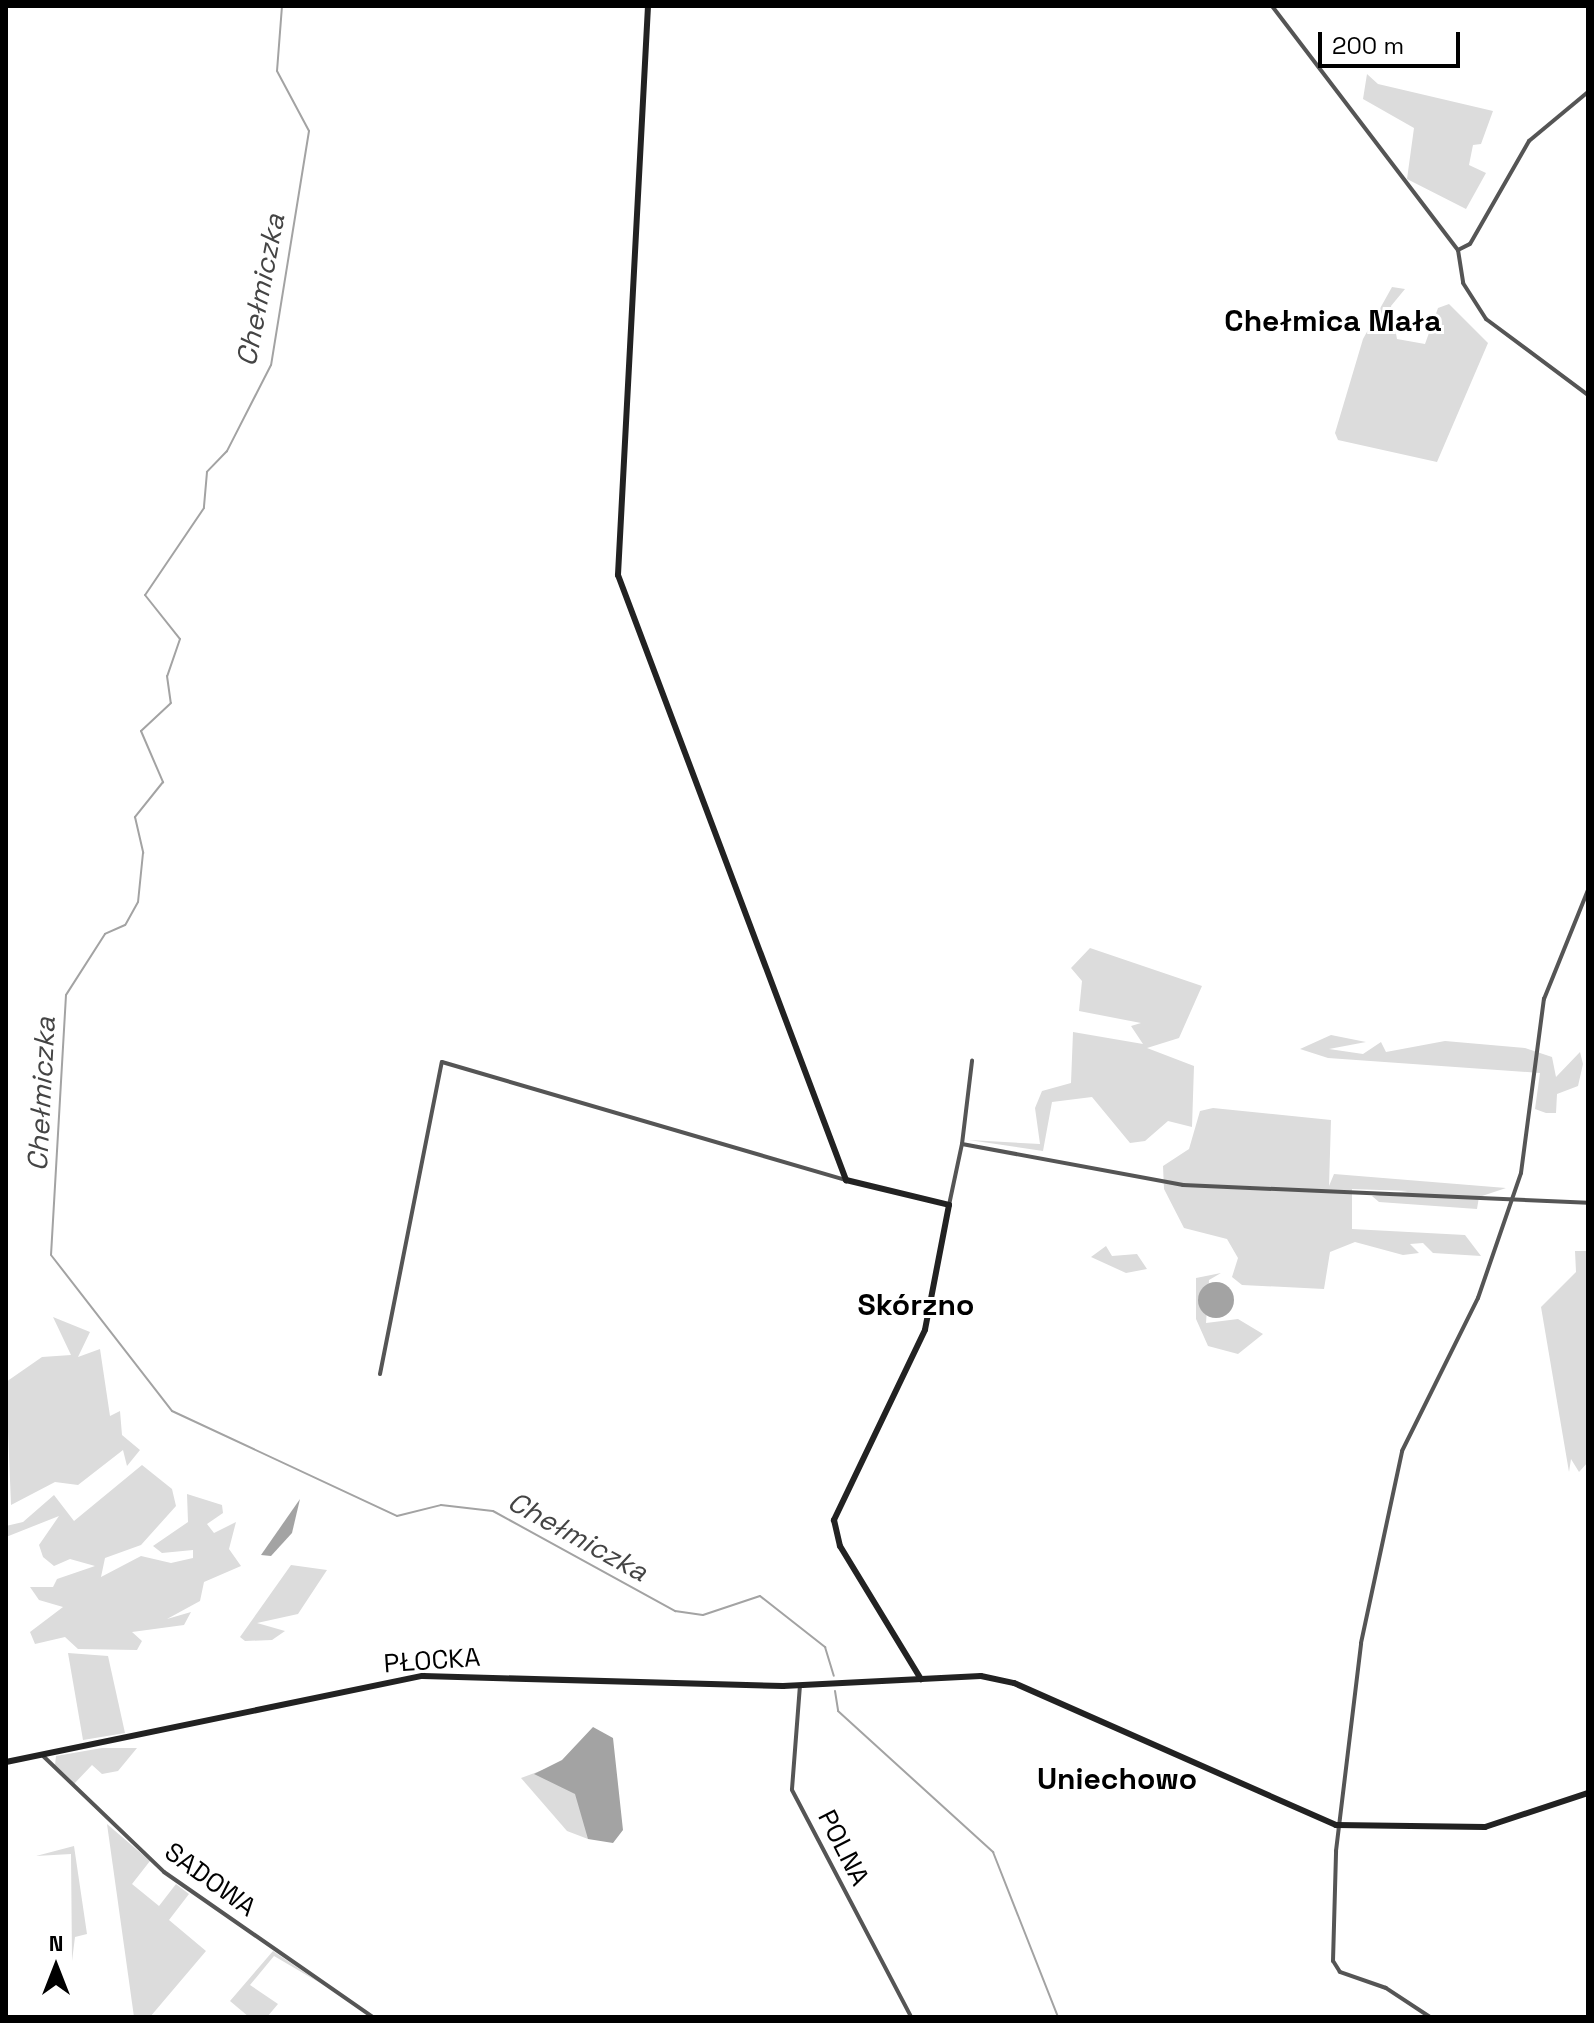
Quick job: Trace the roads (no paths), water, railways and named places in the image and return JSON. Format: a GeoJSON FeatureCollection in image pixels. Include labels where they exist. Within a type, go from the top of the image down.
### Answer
{"type":"FeatureCollection","features":[{"type":"Feature","properties":{"kind":"street"},"geometry":{"type":"LineString","coordinates":[[648,6],[618,575],[846,1180]]}},
{"type":"Feature","properties":{"kind":"street"},"geometry":{"type":"LineString","coordinates":[[1272,6],[1458,250],[1463,283],[1486,319],[1588,395]]}},
{"type":"Feature","properties":{"kind":"street"},"geometry":{"type":"LineString","coordinates":[[1458,250],[1470,244],[1529,141],[1588,92]]}},
{"type":"Feature","properties":{"kind":"street"},"geometry":{"type":"LineString","coordinates":[[1430,2017],[1336,1968],[1339,1825],[1368,1600],[1402,1451],[1478,1298],[1512,1201],[1544,999],[1588,890]]}},
{"type":"Feature","properties":{"kind":"street"},"geometry":{"type":"LineString","coordinates":[[921,1679],[840,1546],[834,1520],[925,1330],[962,1144],[972,1061]]}},
{"type":"Feature","properties":{"kind":"street"},"geometry":{"type":"LineString","coordinates":[[380,1374],[442,1062],[846,1180],[949,1205]]}},
{"type":"Feature","properties":{"kind":"street"},"geometry":{"type":"LineString","coordinates":[[962,1144],[1166,1183],[1588,1203]]}},
{"type":"Feature","properties":{"kind":"street","name":"PŁOCKA"},"geometry":{"type":"LineString","coordinates":[[6,1762],[423,1676],[800,1685],[921,1679],[1005,1680],[1339,1825]]}},
{"type":"Feature","properties":{"kind":"street","name":"POLNA"},"geometry":{"type":"LineString","coordinates":[[800,1685],[792,1790],[911,2017]]}},
{"type":"Feature","properties":{"kind":"street","name":"SADOWA"},"geometry":{"type":"LineString","coordinates":[[41,1754],[164,1872],[373,2017]]}},
{"type":"Feature","properties":{"kind":"street"},"geometry":{"type":"LineString","coordinates":[[1339,1825],[1485,1827],[1588,1793]]}},
{"type":"Feature","properties":{"kind":"waterway","name":"Chełmiczka"},"geometry":{"type":"LineString","coordinates":[[282,6],[277,71],[309,131],[271,365],[227,451],[207,472],[204,508],[145,595],[180,639],[167,676],[171,703],[141,731],[163,782],[135,817],[143,853],[138,902],[125,925],[105,934],[66,995],[51,1255],[172,1411],[397,1516],[441,1505],[493,1511],[675,1611],[703,1615],[760,1596],[825,1647],[834,1676]]}},
{"type":"Feature","properties":{"kind":"waterway","name":"Chełmiczka"},"geometry":{"type":"LineString","coordinates":[[835,1691],[838,1711],[993,1852],[1058,2017]]}},
{"type":"Feature","properties":{"kind":"district","name":"Chełmica Mała"},"geometry":{"type":"Point","coordinates":[1333,321]}},
{"type":"Feature","properties":{"kind":"district","name":"Skórzno"},"geometry":{"type":"Point","coordinates":[916,1305]}},
{"type":"Feature","properties":{"kind":"district","name":"Uniechowo"},"geometry":{"type":"Point","coordinates":[1117,1779]}}]}
